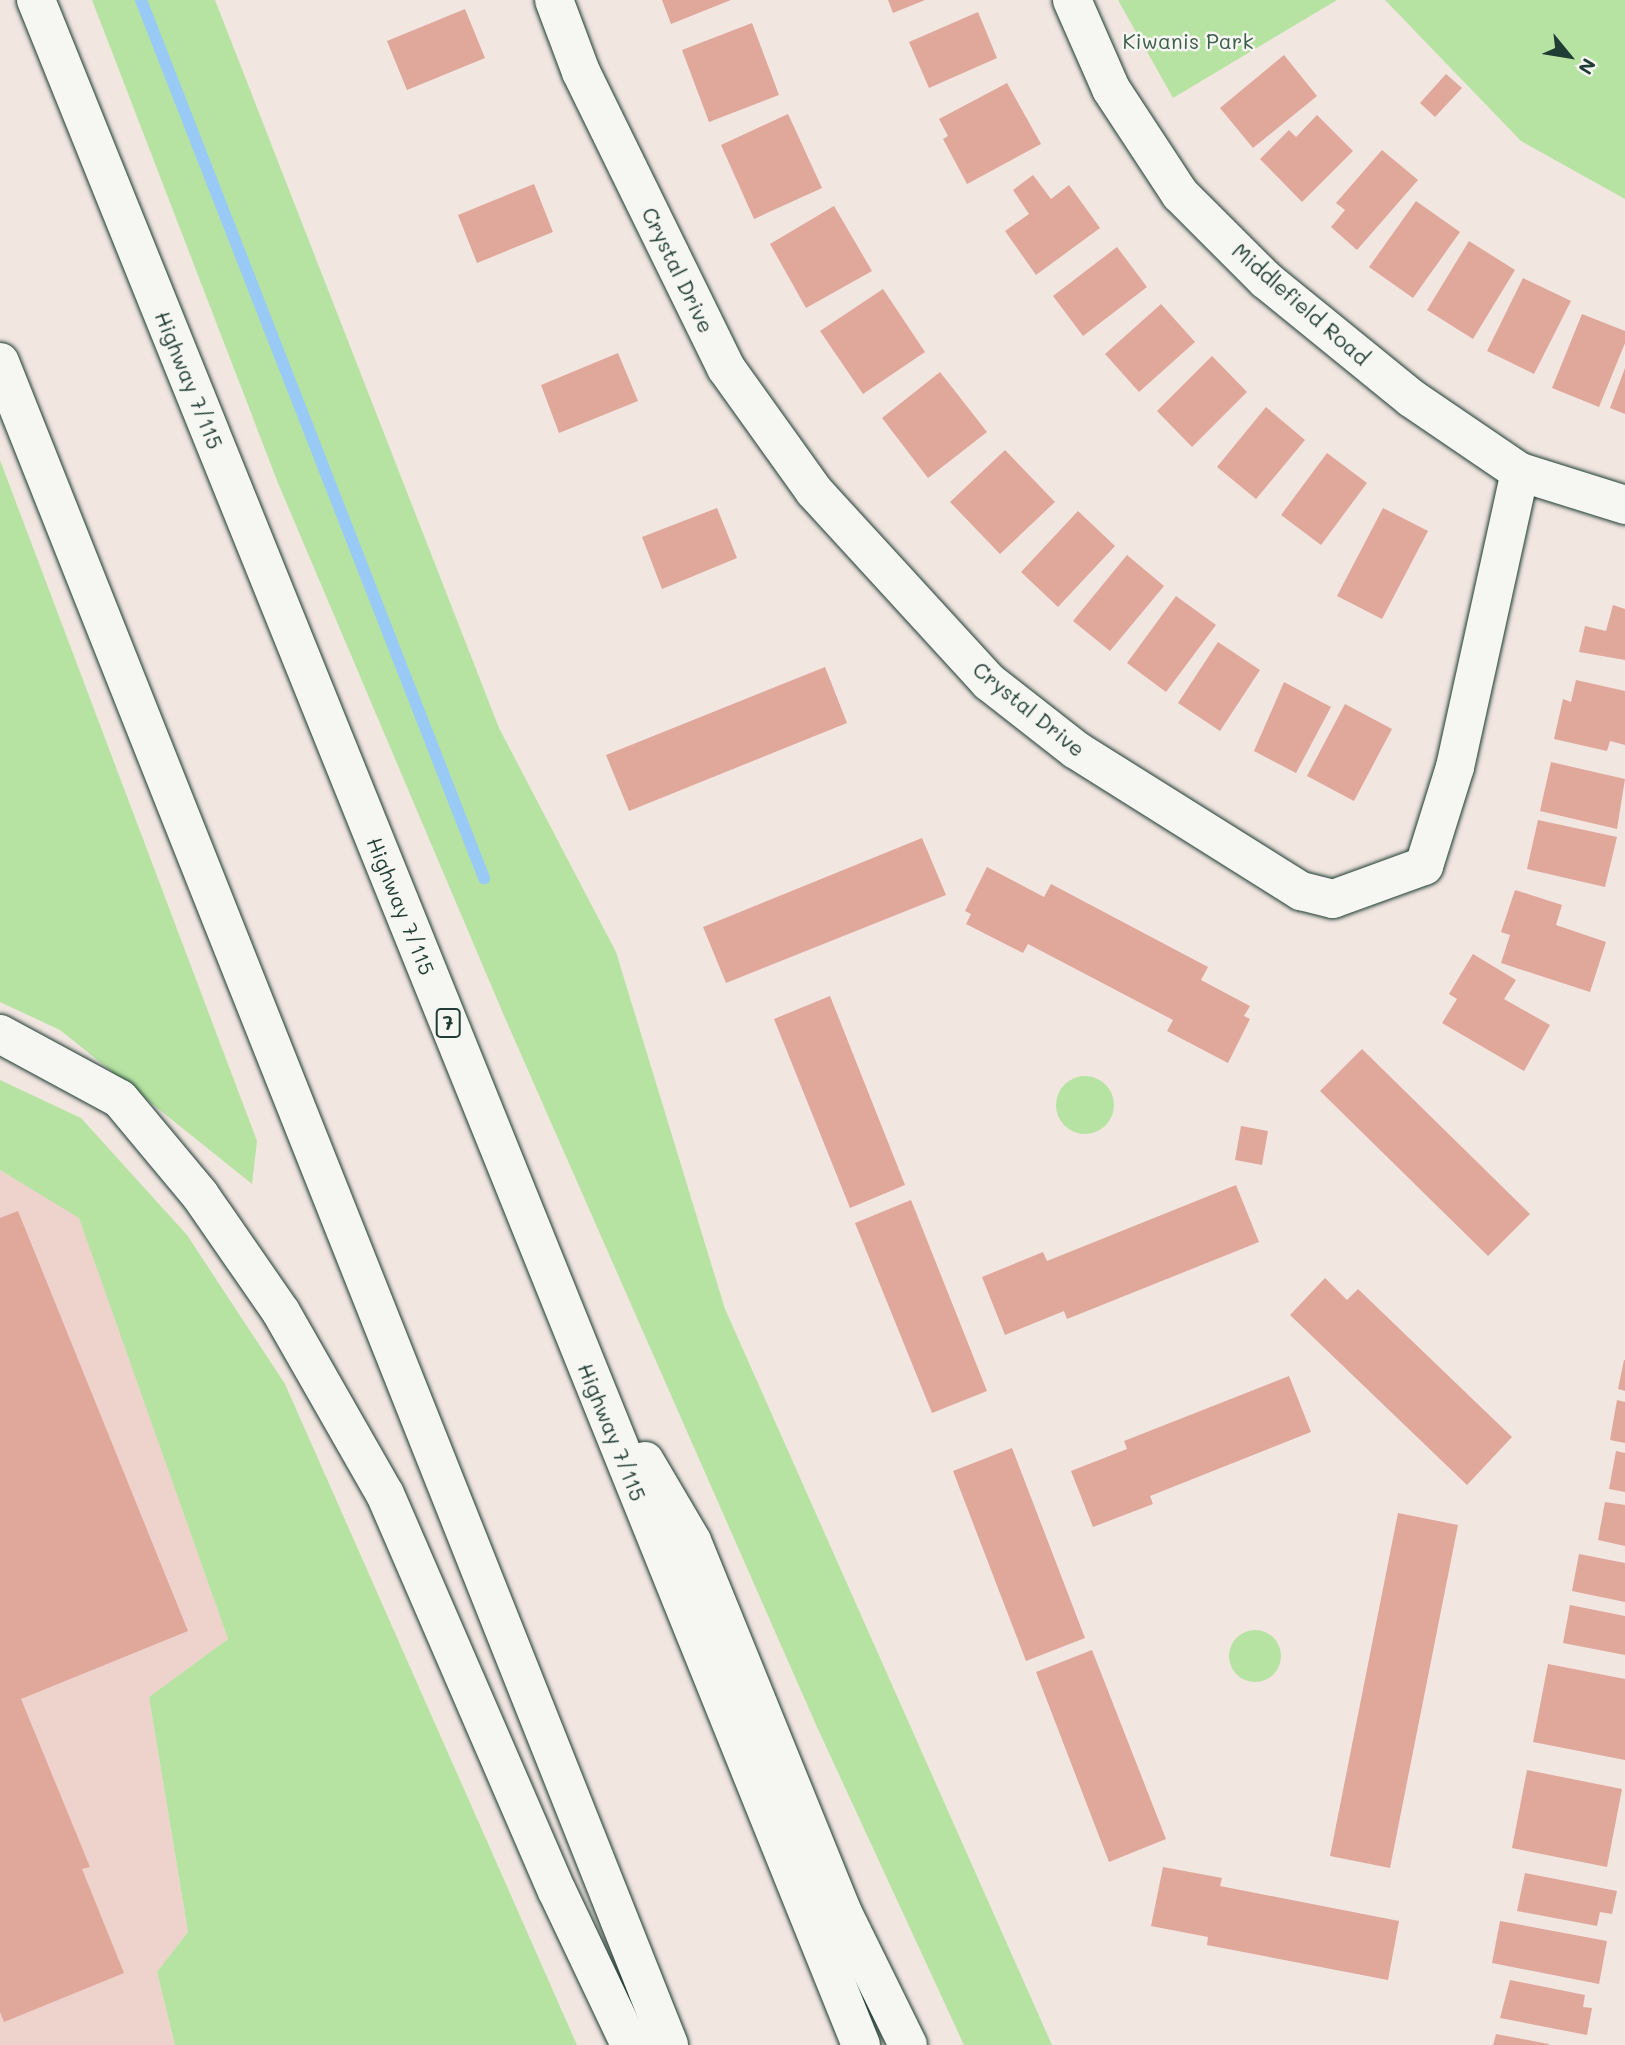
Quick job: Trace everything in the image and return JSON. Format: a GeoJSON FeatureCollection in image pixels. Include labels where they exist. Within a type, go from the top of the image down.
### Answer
{"type":"FeatureCollection","features":[{"type":"Feature","properties":{"kind":"main road","name":"Highway 7/115"},"geometry":{"type":"LineString","coordinates":[[36,0],[861,2045]]}},
{"type":"Feature","properties":{"kind":"main road","name":"Crystal Drive"},"geometry":{"type":"LineString","coordinates":[[555,0],[581,72],[726,368],[814,491],[1000,691],[1076,750],[1301,891],[1333,899],[1424,866],[1455,767],[1520,472]]}},
{"type":"Feature","properties":{"kind":"main road","name":"Middlefield Road"},"geometry":{"type":"LineString","coordinates":[[1072,0],[1111,89],[1180,194],[1266,280],[1411,398],[1520,472],[1625,505]]}},
{"type":"Feature","properties":{"kind":"main road"},"geometry":{"type":"LineString","coordinates":[[0,362],[669,2045]]}},
{"type":"Feature","properties":{"kind":"main road"},"geometry":{"type":"LineString","coordinates":[[0,1034],[120,1099],[201,1195],[281,1312],[385,1494],[557,1891],[630,2045]]}},
{"type":"Feature","properties":{"kind":"main road"},"geometry":{"type":"LineString","coordinates":[[580,1352],[692,1541],[843,1913],[908,2045]]}},
{"type":"Feature","properties":{"kind":"shaded area"},"geometry":{"type":"Polygon","coordinates":[[[0,1170],[79,1217],[228,1639],[149,1697],[188,1932],[157,1972],[175,2045],[0,2045],[0,1170]]]}},
{"type":"Feature","properties":{"kind":"green space"},"geometry":{"type":"Polygon","coordinates":[[[92,0],[215,0],[499,728],[616,952],[725,1309],[1052,2045],[964,2045],[817,1727],[505,1018],[278,483],[92,0]]]}},
{"type":"Feature","properties":{"kind":"green space","name":"Kiwanis Park"},"geometry":{"type":"Polygon","coordinates":[[[1118,0],[1337,0],[1173,98],[1118,0]]]}},
{"type":"Feature","properties":{"kind":"green space"},"geometry":{"type":"Polygon","coordinates":[[[1385,0],[1625,0],[1625,199],[1521,141],[1385,0]]]}},
{"type":"Feature","properties":{"kind":"green space"},"geometry":{"type":"Polygon","coordinates":[[[0,460],[257,1141],[252,1184],[60,1030],[0,1002],[0,460]]]}},
{"type":"Feature","properties":{"kind":"green space"},"geometry":{"type":"Polygon","coordinates":[[[1085,1076],[1101,1081],[1109,1089],[1114,1105],[1109,1121],[1101,1129],[1085,1134],[1069,1129],[1061,1121],[1056,1105],[1061,1089],[1069,1081],[1085,1076]]]}},
{"type":"Feature","properties":{"kind":"green space"},"geometry":{"type":"Polygon","coordinates":[[[0,1080],[81,1118],[187,1235],[285,1384],[577,2045],[175,2045],[157,1972],[188,1932],[149,1697],[228,1639],[79,1218],[0,1170],[0,1080]]]}},
{"type":"Feature","properties":{"kind":"green space"},"geometry":{"type":"Polygon","coordinates":[[[1255,1630],[1265,1632],[1273,1638],[1279,1646],[1279,1666],[1273,1674],[1265,1680],[1255,1682],[1245,1680],[1237,1674],[1231,1666],[1229,1656],[1231,1646],[1237,1638],[1245,1632],[1255,1630]]]}},
{"type":"Feature","properties":{"kind":"building"},"geometry":{"type":"Polygon","coordinates":[[[662,0],[731,0],[671,24],[662,0]]]}},
{"type":"Feature","properties":{"kind":"building"},"geometry":{"type":"Polygon","coordinates":[[[888,0],[925,0],[893,13],[888,0]]]}},
{"type":"Feature","properties":{"kind":"building"},"geometry":{"type":"Polygon","coordinates":[[[465,9],[485,58],[407,90],[387,41],[465,9]]]}},
{"type":"Feature","properties":{"kind":"building"},"geometry":{"type":"Polygon","coordinates":[[[978,12],[997,58],[929,88],[909,42],[978,12]]]}},
{"type":"Feature","properties":{"kind":"building"},"geometry":{"type":"Polygon","coordinates":[[[752,23],[779,95],[709,122],[682,50],[752,23]]]}},
{"type":"Feature","properties":{"kind":"building"},"geometry":{"type":"Polygon","coordinates":[[[1284,55],[1317,96],[1253,148],[1220,108],[1284,55]]]}},
{"type":"Feature","properties":{"kind":"building"},"geometry":{"type":"Polygon","coordinates":[[[1446,74],[1462,88],[1435,117],[1420,103],[1446,74]]]}},
{"type":"Feature","properties":{"kind":"building"},"geometry":{"type":"Polygon","coordinates":[[[1007,83],[1041,144],[967,184],[943,139],[948,136],[939,119],[1007,83]]]}},
{"type":"Feature","properties":{"kind":"building"},"geometry":{"type":"Polygon","coordinates":[[[788,114],[822,188],[754,219],[721,145],[788,114]]]}},
{"type":"Feature","properties":{"kind":"building"},"geometry":{"type":"Polygon","coordinates":[[[1317,115],[1353,151],[1302,202],[1260,159],[1289,130],[1296,137],[1317,115]]]}},
{"type":"Feature","properties":{"kind":"building"},"geometry":{"type":"Polygon","coordinates":[[[1382,150],[1418,180],[1357,250],[1331,227],[1345,210],[1336,203],[1382,150]]]}},
{"type":"Feature","properties":{"kind":"building"},"geometry":{"type":"Polygon","coordinates":[[[1033,175],[1051,199],[1069,185],[1100,228],[1036,275],[1005,231],[1029,214],[1013,190],[1033,175]]]}},
{"type":"Feature","properties":{"kind":"building"},"geometry":{"type":"Polygon","coordinates":[[[534,184],[553,232],[477,263],[458,215],[534,184]]]}},
{"type":"Feature","properties":{"kind":"building"},"geometry":{"type":"Polygon","coordinates":[[[1416,201],[1460,232],[1413,298],[1369,267],[1416,201]]]}},
{"type":"Feature","properties":{"kind":"building"},"geometry":{"type":"Polygon","coordinates":[[[834,206],[872,271],[806,308],[770,244],[834,206]]]}},
{"type":"Feature","properties":{"kind":"building"},"geometry":{"type":"Polygon","coordinates":[[[1469,241],[1515,270],[1473,339],[1427,310],[1469,241]]]}},
{"type":"Feature","properties":{"kind":"building"},"geometry":{"type":"Polygon","coordinates":[[[1117,247],[1147,287],[1083,336],[1053,296],[1117,247]]]}},
{"type":"Feature","properties":{"kind":"building"},"geometry":{"type":"Polygon","coordinates":[[[1523,278],[1571,301],[1534,374],[1487,351],[1523,278]]]}},
{"type":"Feature","properties":{"kind":"building"},"geometry":{"type":"Polygon","coordinates":[[[883,289],[925,352],[863,394],[820,331],[883,289]]]}},
{"type":"Feature","properties":{"kind":"building"},"geometry":{"type":"Polygon","coordinates":[[[1161,304],[1195,342],[1139,392],[1105,354],[1161,304]]]}},
{"type":"Feature","properties":{"kind":"building"},"geometry":{"type":"Polygon","coordinates":[[[1582,314],[1625,331],[1625,343],[1599,407],[1552,388],[1582,314]]]}},
{"type":"Feature","properties":{"kind":"building"},"geometry":{"type":"Polygon","coordinates":[[[618,353],[638,401],[559,433],[541,385],[618,353]]]}},
{"type":"Feature","properties":{"kind":"building"},"geometry":{"type":"Polygon","coordinates":[[[1212,356],[1247,392],[1192,447],[1157,411],[1212,356]]]}},
{"type":"Feature","properties":{"kind":"building"},"geometry":{"type":"Polygon","coordinates":[[[1625,368],[1625,414],[1610,408],[1625,368]]]}},
{"type":"Feature","properties":{"kind":"building"},"geometry":{"type":"Polygon","coordinates":[[[940,372],[987,432],[928,478],[882,418],[940,372]]]}},
{"type":"Feature","properties":{"kind":"building"},"geometry":{"type":"Polygon","coordinates":[[[1266,407],[1305,440],[1256,499],[1217,467],[1266,407]]]}},
{"type":"Feature","properties":{"kind":"building"},"geometry":{"type":"Polygon","coordinates":[[[1005,450],[1055,502],[1000,554],[950,502],[1005,450]]]}},
{"type":"Feature","properties":{"kind":"building"},"geometry":{"type":"Polygon","coordinates":[[[1327,453],[1367,483],[1321,545],[1281,515],[1327,453]]]}},
{"type":"Feature","properties":{"kind":"building"},"geometry":{"type":"Polygon","coordinates":[[[717,508],[737,558],[662,589],[642,537],[717,508]]]}},
{"type":"Feature","properties":{"kind":"building"},"geometry":{"type":"Polygon","coordinates":[[[1383,508],[1428,531],[1382,619],[1337,596],[1383,508]]]}},
{"type":"Feature","properties":{"kind":"building"},"geometry":{"type":"Polygon","coordinates":[[[1078,511],[1115,546],[1058,607],[1021,572],[1078,511]]]}},
{"type":"Feature","properties":{"kind":"building"},"geometry":{"type":"Polygon","coordinates":[[[1127,555],[1164,586],[1110,651],[1073,621],[1127,555]]]}},
{"type":"Feature","properties":{"kind":"building"},"geometry":{"type":"Polygon","coordinates":[[[1176,596],[1216,625],[1166,692],[1127,663],[1176,596]]]}},
{"type":"Feature","properties":{"kind":"building"},"geometry":{"type":"Polygon","coordinates":[[[1613,605],[1625,609],[1625,660],[1579,652],[1585,626],[1606,631],[1613,605]]]}},
{"type":"Feature","properties":{"kind":"building"},"geometry":{"type":"Polygon","coordinates":[[[1218,642],[1260,670],[1220,731],[1178,703],[1218,642]]]}},
{"type":"Feature","properties":{"kind":"building"},"geometry":{"type":"Polygon","coordinates":[[[825,667],[847,723],[629,811],[606,755],[825,667]]]}},
{"type":"Feature","properties":{"kind":"building"},"geometry":{"type":"Polygon","coordinates":[[[1576,680],[1625,691],[1625,745],[1610,741],[1607,751],[1554,739],[1563,699],[1571,702],[1576,680]]]}},
{"type":"Feature","properties":{"kind":"building"},"geometry":{"type":"Polygon","coordinates":[[[1284,682],[1331,707],[1296,773],[1254,751],[1284,682]]]}},
{"type":"Feature","properties":{"kind":"building"},"geometry":{"type":"Polygon","coordinates":[[[1345,704],[1392,729],[1354,801],[1307,776],[1345,704]]]}},
{"type":"Feature","properties":{"kind":"building"},"geometry":{"type":"Polygon","coordinates":[[[1551,762],[1625,779],[1617,829],[1540,811],[1551,762]]]}},
{"type":"Feature","properties":{"kind":"building"},"geometry":{"type":"Polygon","coordinates":[[[1538,820],[1617,837],[1605,887],[1527,869],[1538,820]]]}},
{"type":"Feature","properties":{"kind":"building"},"geometry":{"type":"Polygon","coordinates":[[[922,838],[946,895],[726,983],[703,927],[922,838]]]}},
{"type":"Feature","properties":{"kind":"building"},"geometry":{"type":"Polygon","coordinates":[[[987,867],[1044,897],[1051,884],[1208,967],[1201,980],[1250,1006],[1244,1016],[1250,1019],[1228,1063],[1167,1031],[1173,1020],[1028,944],[1023,953],[966,924],[971,914],[965,911],[987,867]]]}},
{"type":"Feature","properties":{"kind":"building"},"geometry":{"type":"Polygon","coordinates":[[[1515,890],[1562,905],[1556,925],[1606,942],[1590,992],[1501,963],[1510,935],[1501,932],[1515,890]]]}},
{"type":"Feature","properties":{"kind":"building"},"geometry":{"type":"Polygon","coordinates":[[[1473,954],[1516,980],[1504,999],[1550,1025],[1524,1071],[1442,1023],[1457,999],[1449,994],[1473,954]]]}},
{"type":"Feature","properties":{"kind":"building"},"geometry":{"type":"Polygon","coordinates":[[[830,996],[905,1185],[850,1208],[774,1019],[830,996]]]}},
{"type":"Feature","properties":{"kind":"building"},"geometry":{"type":"Polygon","coordinates":[[[1362,1049],[1530,1214],[1488,1256],[1320,1091],[1362,1049]]]}},
{"type":"Feature","properties":{"kind":"building"},"geometry":{"type":"Polygon","coordinates":[[[1241,1126],[1268,1131],[1262,1165],[1235,1160],[1241,1126]]]}},
{"type":"Feature","properties":{"kind":"building"},"geometry":{"type":"Polygon","coordinates":[[[1236,1185],[1259,1242],[1067,1319],[1064,1311],[1005,1335],[982,1277],[1043,1252],[1047,1261],[1236,1185]]]}},
{"type":"Feature","properties":{"kind":"building"},"geometry":{"type":"Polygon","coordinates":[[[911,1200],[987,1391],[932,1413],[855,1223],[911,1200]]]}},
{"type":"Feature","properties":{"kind":"building"},"geometry":{"type":"Polygon","coordinates":[[[18,1211],[188,1631],[21,1699],[90,1867],[82,1869],[124,1973],[4,2022],[0,2012],[0,1218],[18,1211]]]}},
{"type":"Feature","properties":{"kind":"building"},"geometry":{"type":"Polygon","coordinates":[[[1325,1278],[1347,1300],[1358,1289],[1512,1437],[1467,1485],[1290,1315],[1325,1278]]]}},
{"type":"Feature","properties":{"kind":"building"},"geometry":{"type":"Polygon","coordinates":[[[1625,1360],[1625,1391],[1618,1389],[1625,1360]]]}},
{"type":"Feature","properties":{"kind":"building"},"geometry":{"type":"Polygon","coordinates":[[[1289,1376],[1311,1432],[1150,1496],[1153,1504],[1093,1527],[1071,1471],[1127,1449],[1124,1441],[1289,1376]]]}},
{"type":"Feature","properties":{"kind":"building"},"geometry":{"type":"Polygon","coordinates":[[[1617,1400],[1625,1402],[1625,1443],[1610,1440],[1617,1400]]]}},
{"type":"Feature","properties":{"kind":"building"},"geometry":{"type":"Polygon","coordinates":[[[1012,1448],[1085,1638],[1026,1661],[953,1471],[1012,1448]]]}},
{"type":"Feature","properties":{"kind":"building"},"geometry":{"type":"Polygon","coordinates":[[[1616,1451],[1625,1453],[1625,1492],[1609,1489],[1616,1451]]]}},
{"type":"Feature","properties":{"kind":"building"},"geometry":{"type":"Polygon","coordinates":[[[1605,1502],[1625,1505],[1625,1546],[1598,1540],[1605,1502]]]}},
{"type":"Feature","properties":{"kind":"building"},"geometry":{"type":"Polygon","coordinates":[[[1398,1513],[1458,1525],[1390,1868],[1330,1856],[1398,1513]]]}},
{"type":"Feature","properties":{"kind":"building"},"geometry":{"type":"Polygon","coordinates":[[[1579,1554],[1625,1563],[1625,1602],[1572,1591],[1579,1554]]]}},
{"type":"Feature","properties":{"kind":"building"},"geometry":{"type":"Polygon","coordinates":[[[1570,1605],[1625,1616],[1625,1655],[1563,1643],[1570,1605]]]}},
{"type":"Feature","properties":{"kind":"building"},"geometry":{"type":"Polygon","coordinates":[[[1092,1650],[1166,1839],[1109,1862],[1036,1672],[1092,1650]]]}},
{"type":"Feature","properties":{"kind":"building"},"geometry":{"type":"Polygon","coordinates":[[[1548,1664],[1625,1679],[1625,1760],[1533,1742],[1548,1664]]]}},
{"type":"Feature","properties":{"kind":"building"},"geometry":{"type":"Polygon","coordinates":[[[1527,1770],[1622,1789],[1607,1867],[1512,1848],[1527,1770]]]}},
{"type":"Feature","properties":{"kind":"building"},"geometry":{"type":"Polygon","coordinates":[[[1163,1867],[1222,1878],[1220,1886],[1399,1921],[1388,1980],[1207,1945],[1208,1937],[1151,1926],[1163,1867]]]}},
{"type":"Feature","properties":{"kind":"building"},"geometry":{"type":"Polygon","coordinates":[[[1525,1873],[1617,1891],[1612,1914],[1600,1912],[1597,1926],[1517,1911],[1525,1873]]]}},
{"type":"Feature","properties":{"kind":"building"},"geometry":{"type":"Polygon","coordinates":[[[1500,1921],[1607,1941],[1599,1984],[1492,1963],[1500,1921]]]}},
{"type":"Feature","properties":{"kind":"building"},"geometry":{"type":"Polygon","coordinates":[[[1510,1980],[1585,1995],[1583,2007],[1592,2008],[1587,2035],[1500,2018],[1510,1980]]]}},
{"type":"Feature","properties":{"kind":"building"},"geometry":{"type":"Polygon","coordinates":[[[1496,2034],[1549,2044],[1549,2045],[1493,2045],[1496,2034]]]}},
{"type":"Feature","properties":{"kind":"waterway"},"geometry":{"type":"LineString","coordinates":[[141,0],[484,878]]}}]}
